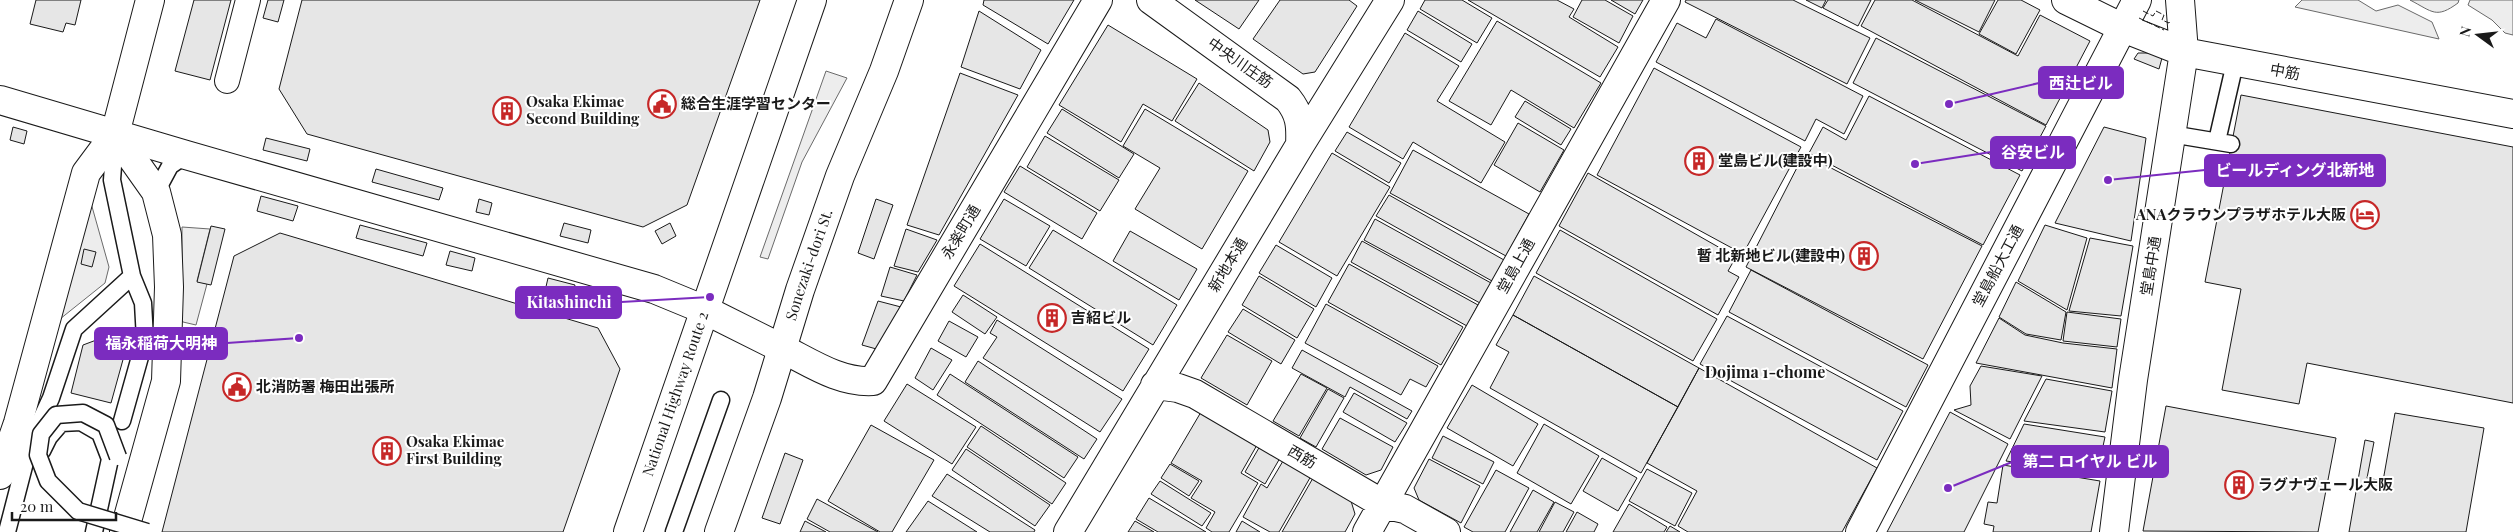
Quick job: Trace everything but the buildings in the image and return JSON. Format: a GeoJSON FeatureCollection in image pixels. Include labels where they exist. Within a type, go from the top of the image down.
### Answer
{"type":"FeatureCollection","features":[{"type":"Feature","properties":{"kind":"main road"},"geometry":{"type":"LineString","coordinates":[[0,475],[18,423],[86,173],[115,134],[150,0]]}},
{"type":"Feature","properties":{"kind":"main road","name":"National Highway Route 2"},"geometry":{"type":"LineString","coordinates":[[628,532],[812,0]]}},
{"type":"Feature","properties":{"kind":"main road","name":"永楽町通"},"geometry":{"type":"LineString","coordinates":[[783,349],[835,375],[862,382],[873,381],[1098,0]]}},
{"type":"Feature","properties":{"kind":"main road","name":"中央川庄筋"},"geometry":{"type":"LineString","coordinates":[[1151,0],[1288,99],[1297,110],[1301,122],[1300,144]]}},
{"type":"Feature","properties":{"kind":"main road","name":"新地本通"},"geometry":{"type":"LineString","coordinates":[[1068,532],[1300,144],[1390,0]]}},
{"type":"Feature","properties":{"kind":"main road","name":"堂島上通"},"geometry":{"type":"LineString","coordinates":[[1367,532],[1666,0]]}},
{"type":"Feature","properties":{"kind":"main road","name":"中筋"},"geometry":{"type":"LineString","coordinates":[[2066,0],[2122,28],[2184,52],[2513,114]]}},
{"type":"Feature","properties":{"kind":"main road","name":"堂島船大工通"},"geometry":{"type":"LineString","coordinates":[[1860,532],[2137,0]]}},
{"type":"Feature","properties":{"kind":"main road","name":"堂島中通"},"geometry":{"type":"LineString","coordinates":[[2114,532],[2133,380],[2184,52],[2180,0]]}},
{"type":"Feature","properties":{"kind":"main road","name":"Sonezaki-dori St."},"geometry":{"type":"LineString","coordinates":[[719,532],[783,349],[800,290],[840,176],[884,71],[905,5]]}},
{"type":"Feature","properties":{"kind":"main road"},"geometry":{"type":"LineString","coordinates":[[0,100],[654,288],[705,310],[783,349]]}},
{"type":"Feature","properties":{"kind":"main road"},"geometry":{"type":"LineString","coordinates":[[115,134],[156,192],[167,235],[169,287],[166,381],[124,532]]}},
{"type":"Feature","properties":{"kind":"main road","name":"西筋"},"geometry":{"type":"LineString","coordinates":[[1155,385],[1178,388],[1195,394],[1383,504],[1405,508],[1446,532]]}},
{"type":"Feature","properties":{"kind":"street"},"geometry":{"type":"LineString","coordinates":[[227,81],[248,0]]}},
{"type":"Feature","properties":{"kind":"lane"},"geometry":{"type":"LineString","coordinates":[[2171,134],[2224,143],[2235,62]]}},
{"type":"Feature","properties":{"kind":"lane"},"geometry":{"type":"LineString","coordinates":[[115,134],[112,180],[132,276],[143,303],[145,339],[122,421]]}},
{"type":"Feature","properties":{"kind":"lane"},"geometry":{"type":"LineString","coordinates":[[156,192],[170,166],[186,155]]}},
{"type":"Feature","properties":{"kind":"lane"},"geometry":{"type":"LineString","coordinates":[[8,532],[30,443],[51,398],[74,329],[132,276]]}},
{"type":"Feature","properties":{"kind":"lane"},"geometry":{"type":"LineString","coordinates":[[674,532],[721,400]]}},
{"type":"Feature","properties":{"kind":"lane"},"geometry":{"type":"LineString","coordinates":[[101,532],[103,523],[105,513],[109,494],[111,485],[118,457],[106,425],[83,413],[56,416],[41,434],[38,455],[48,481],[78,511],[97,518],[106,521],[147,532]]}},
{"type":"Feature","properties":{"kind":"lane"},"geometry":{"type":"LineString","coordinates":[[17,532],[31,477],[49,437],[61,423],[81,422],[100,433],[110,459],[94,532]]}},
{"type":"Feature","properties":{"kind":"shaded area"},"geometry":{"type":"Polygon","coordinates":[[[2302,0],[2358,0],[2376,11],[2398,5],[2432,22],[2439,39],[2295,7],[2302,0]]]}},
{"type":"Feature","properties":{"kind":"shaded area"},"geometry":{"type":"Polygon","coordinates":[[[2410,0],[2459,0],[2451,8],[2434,12],[2410,0]]]}},
{"type":"Feature","properties":{"kind":"shaded area"},"geometry":{"type":"Polygon","coordinates":[[[2470,0],[2513,0],[2513,35],[2505,33],[2492,20],[2468,5],[2470,0]]]}},
{"type":"Feature","properties":{"kind":"shaded area"},"geometry":{"type":"Polygon","coordinates":[[[826,71],[847,78],[802,162],[768,259],[760,257],[826,71]]]}},
{"type":"Feature","properties":{"kind":"shaded area"},"geometry":{"type":"Polygon","coordinates":[[[91,203],[109,267],[105,283],[60,319],[91,203]]]}},
{"type":"Feature","properties":{"kind":"shaded area"},"geometry":{"type":"Polygon","coordinates":[[[182,227],[210,229],[197,281],[207,284],[196,325],[183,322],[178,314],[182,277],[182,227]]]}},
{"type":"Feature","properties":{"kind":"fence"},"geometry":{"type":"LineString","coordinates":[[2143,11],[2153,16],[2156,11],[2164,15],[2162,20],[2169,23],[2170,21]]}},
{"type":"Feature","properties":{"kind":"fence"},"geometry":{"type":"LineString","coordinates":[[2139,18],[2164,30]]}},
{"type":"Feature","properties":{"kind":"place","name":"総合生涯学習センター"},"geometry":{"type":"Point","coordinates":[662,104]}},
{"type":"Feature","properties":{"kind":"place","name":"西辻ビル"},"geometry":{"type":"Point","coordinates":[1949,104]}},
{"type":"Feature","properties":{"kind":"place","name":"Osaka Ekimae Second Building"},"geometry":{"type":"Point","coordinates":[507,111]}},
{"type":"Feature","properties":{"kind":"place","name":"堂島ビル(建設中)"},"geometry":{"type":"Point","coordinates":[1699,161]}},
{"type":"Feature","properties":{"kind":"place","name":"谷安ビル"},"geometry":{"type":"Point","coordinates":[1915,164]}},
{"type":"Feature","properties":{"kind":"place","name":"ビールディング北新地"},"geometry":{"type":"Point","coordinates":[2108,180]}},
{"type":"Feature","properties":{"kind":"place","name":"ANAクラウンプラザホテル大阪"},"geometry":{"type":"Point","coordinates":[2365,215]}},
{"type":"Feature","properties":{"kind":"place","name":"暫 北新地ビル(建設中)"},"geometry":{"type":"Point","coordinates":[1864,256]}},
{"type":"Feature","properties":{"kind":"place","name":"Kitashinchi"},"geometry":{"type":"Point","coordinates":[710,297]}},
{"type":"Feature","properties":{"kind":"place","name":"吉紹ビル"},"geometry":{"type":"Point","coordinates":[1052,318]}},
{"type":"Feature","properties":{"kind":"place","name":"福永稲荷大明神"},"geometry":{"type":"Point","coordinates":[299,338]}},
{"type":"Feature","properties":{"kind":"place","name":"北消防署 梅田出張所"},"geometry":{"type":"Point","coordinates":[237,387]}},
{"type":"Feature","properties":{"kind":"place","name":"Osaka Ekimae First Building"},"geometry":{"type":"Point","coordinates":[387,451]}},
{"type":"Feature","properties":{"kind":"place","name":"ラグナヴェール大阪"},"geometry":{"type":"Point","coordinates":[2239,485]}},
{"type":"Feature","properties":{"kind":"place","name":"第二 ロイヤル ビル"},"geometry":{"type":"Point","coordinates":[1948,488]}},
{"type":"Feature","properties":{"kind":"district","name":"Dojima 1-chome"},"geometry":{"type":"Point","coordinates":[1765,372]}}]}
